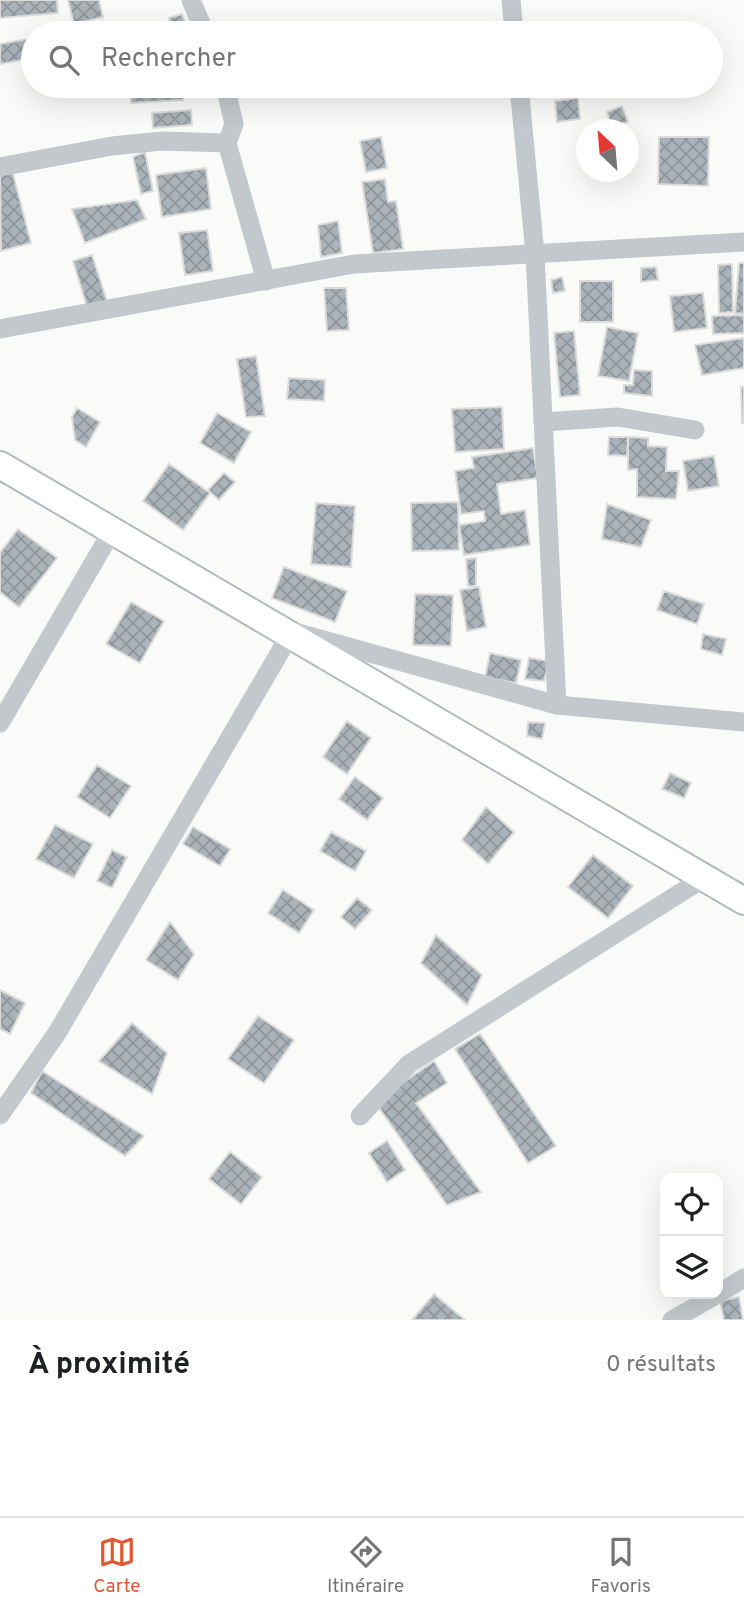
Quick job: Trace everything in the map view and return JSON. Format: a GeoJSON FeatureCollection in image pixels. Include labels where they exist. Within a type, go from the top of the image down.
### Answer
{"type":"FeatureCollection","features":[{"type":"Feature","properties":{"kind":"main road"},"geometry":{"type":"LineString","coordinates":[[0,465],[744,901]]}},
{"type":"Feature","properties":{"kind":"street"},"geometry":{"type":"LineString","coordinates":[[191,0],[200,21]]}},
{"type":"Feature","properties":{"kind":"street"},"geometry":{"type":"LineString","coordinates":[[511,0],[513,21]]}},
{"type":"Feature","properties":{"kind":"street"},"geometry":{"type":"LineString","coordinates":[[228,98],[234,124],[227,143],[266,281]]}},
{"type":"Feature","properties":{"kind":"street"},"geometry":{"type":"LineString","coordinates":[[520,98],[535,254],[557,705]]}},
{"type":"Feature","properties":{"kind":"street"},"geometry":{"type":"LineString","coordinates":[[0,167],[111,146],[162,141],[227,143]]}},
{"type":"Feature","properties":{"kind":"street"},"geometry":{"type":"LineString","coordinates":[[0,329],[354,264],[744,242]]}},
{"type":"Feature","properties":{"kind":"street"},"geometry":{"type":"LineString","coordinates":[[543,422],[618,417],[695,430]]}},
{"type":"Feature","properties":{"kind":"street"},"geometry":{"type":"LineString","coordinates":[[0,723],[112,531]]}},
{"type":"Feature","properties":{"kind":"street"},"geometry":{"type":"LineString","coordinates":[[0,1115],[57,1033],[283,631],[349,645],[557,705],[741,715]]}},
{"type":"Feature","properties":{"kind":"street"},"geometry":{"type":"LineString","coordinates":[[360,1116],[409,1064],[704,878]]}},
{"type":"Feature","properties":{"kind":"street"},"geometry":{"type":"LineString","coordinates":[[723,1291],[744,1278]]}},
{"type":"Feature","properties":{"kind":"street"},"geometry":{"type":"LineString","coordinates":[[672,1320],[709,1299]]}},
{"type":"Feature","properties":{"kind":"building"},"geometry":{"type":"Polygon","coordinates":[[[0,0],[57,0],[58,13],[0,18],[0,0]]]}},
{"type":"Feature","properties":{"kind":"building"},"geometry":{"type":"Polygon","coordinates":[[[68,0],[99,0],[103,17],[73,21],[68,0]]]}},
{"type":"Feature","properties":{"kind":"building"},"geometry":{"type":"Polygon","coordinates":[[[182,14],[185,21],[170,21],[169,18],[182,14]]]}},
{"type":"Feature","properties":{"kind":"building"},"geometry":{"type":"Polygon","coordinates":[[[21,40],[21,60],[0,64],[0,44],[21,40]]]}},
{"type":"Feature","properties":{"kind":"building"},"geometry":{"type":"Polygon","coordinates":[[[131,98],[183,98],[183,100],[131,103],[131,98]]]}},
{"type":"Feature","properties":{"kind":"building"},"geometry":{"type":"Polygon","coordinates":[[[578,98],[580,119],[557,122],[555,101],[578,98]]]}},
{"type":"Feature","properties":{"kind":"building"},"geometry":{"type":"Polygon","coordinates":[[[622,106],[627,119],[609,119],[607,112],[622,106]]]}},
{"type":"Feature","properties":{"kind":"building"},"geometry":{"type":"Polygon","coordinates":[[[191,110],[192,125],[153,128],[152,113],[191,110]]]}},
{"type":"Feature","properties":{"kind":"building"},"geometry":{"type":"Polygon","coordinates":[[[381,137],[387,168],[366,172],[360,141],[381,137]]]}},
{"type":"Feature","properties":{"kind":"building"},"geometry":{"type":"Polygon","coordinates":[[[659,137],[709,137],[708,186],[658,184],[659,137]]]}},
{"type":"Feature","properties":{"kind":"building"},"geometry":{"type":"Polygon","coordinates":[[[145,152],[153,191],[141,194],[133,157],[145,152]]]}},
{"type":"Feature","properties":{"kind":"building"},"geometry":{"type":"Polygon","coordinates":[[[11,166],[31,243],[1,251],[0,169],[11,166]]]}},
{"type":"Feature","properties":{"kind":"building"},"geometry":{"type":"Polygon","coordinates":[[[206,168],[211,209],[162,217],[156,175],[206,168]]]}},
{"type":"Feature","properties":{"kind":"building"},"geometry":{"type":"Polygon","coordinates":[[[385,179],[388,202],[396,201],[403,249],[373,253],[362,182],[385,179]]]}},
{"type":"Feature","properties":{"kind":"building"},"geometry":{"type":"Polygon","coordinates":[[[137,200],[146,219],[85,243],[72,209],[137,200]]]}},
{"type":"Feature","properties":{"kind":"building"},"geometry":{"type":"Polygon","coordinates":[[[338,221],[342,253],[321,257],[318,225],[338,221]]]}},
{"type":"Feature","properties":{"kind":"building"},"geometry":{"type":"Polygon","coordinates":[[[207,230],[213,271],[185,275],[179,233],[207,230]]]}},
{"type":"Feature","properties":{"kind":"building"},"geometry":{"type":"Polygon","coordinates":[[[92,255],[107,301],[87,307],[73,261],[92,255]]]}},
{"type":"Feature","properties":{"kind":"building"},"geometry":{"type":"Polygon","coordinates":[[[739,263],[744,263],[744,314],[735,313],[739,263]]]}},
{"type":"Feature","properties":{"kind":"building"},"geometry":{"type":"Polygon","coordinates":[[[732,264],[733,312],[719,313],[718,265],[732,264]]]}},
{"type":"Feature","properties":{"kind":"building"},"geometry":{"type":"Polygon","coordinates":[[[656,267],[658,280],[641,282],[641,268],[656,267]]]}},
{"type":"Feature","properties":{"kind":"building"},"geometry":{"type":"Polygon","coordinates":[[[562,277],[565,291],[553,293],[551,280],[562,277]]]}},
{"type":"Feature","properties":{"kind":"building"},"geometry":{"type":"Polygon","coordinates":[[[580,281],[613,281],[613,322],[580,322],[580,281]]]}},
{"type":"Feature","properties":{"kind":"building"},"geometry":{"type":"Polygon","coordinates":[[[324,288],[346,288],[349,330],[327,331],[324,288]]]}},
{"type":"Feature","properties":{"kind":"building"},"geometry":{"type":"Polygon","coordinates":[[[703,293],[707,328],[674,332],[670,296],[703,293]]]}},
{"type":"Feature","properties":{"kind":"building"},"geometry":{"type":"Polygon","coordinates":[[[744,315],[744,333],[713,334],[712,316],[744,315]]]}},
{"type":"Feature","properties":{"kind":"building"},"geometry":{"type":"Polygon","coordinates":[[[607,327],[638,333],[629,381],[598,376],[607,327]]]}},
{"type":"Feature","properties":{"kind":"building"},"geometry":{"type":"Polygon","coordinates":[[[574,331],[580,395],[560,397],[554,333],[574,331]]]}},
{"type":"Feature","properties":{"kind":"building"},"geometry":{"type":"Polygon","coordinates":[[[744,338],[744,368],[702,375],[695,345],[744,338]]]}},
{"type":"Feature","properties":{"kind":"building"},"geometry":{"type":"Polygon","coordinates":[[[256,356],[265,416],[246,417],[237,359],[256,356]]]}},
{"type":"Feature","properties":{"kind":"building"},"geometry":{"type":"Polygon","coordinates":[[[634,370],[652,371],[652,396],[624,393],[624,385],[633,385],[634,370]]]}},
{"type":"Feature","properties":{"kind":"building"},"geometry":{"type":"Polygon","coordinates":[[[289,378],[325,380],[324,401],[287,399],[289,378]]]}},
{"type":"Feature","properties":{"kind":"building"},"geometry":{"type":"Polygon","coordinates":[[[741,387],[744,387],[744,423],[742,423],[741,387]]]}},
{"type":"Feature","properties":{"kind":"building"},"geometry":{"type":"Polygon","coordinates":[[[502,407],[504,449],[455,452],[452,409],[502,407]]]}},
{"type":"Feature","properties":{"kind":"building"},"geometry":{"type":"Polygon","coordinates":[[[77,408],[100,422],[86,447],[75,440],[72,417],[77,408]]]}},
{"type":"Feature","properties":{"kind":"building"},"geometry":{"type":"Polygon","coordinates":[[[217,413],[251,432],[234,463],[200,443],[217,413]]]}},
{"type":"Feature","properties":{"kind":"building"},"geometry":{"type":"Polygon","coordinates":[[[609,437],[628,437],[627,456],[608,455],[609,437]]]}},
{"type":"Feature","properties":{"kind":"building"},"geometry":{"type":"Polygon","coordinates":[[[628,437],[648,438],[648,446],[667,447],[666,471],[679,471],[676,499],[637,497],[637,469],[628,470],[628,437]]]}},
{"type":"Feature","properties":{"kind":"building"},"geometry":{"type":"Polygon","coordinates":[[[533,448],[538,478],[497,484],[501,514],[525,510],[530,545],[464,555],[459,525],[485,521],[484,511],[461,514],[455,471],[474,468],[472,457],[533,448]]]}},
{"type":"Feature","properties":{"kind":"building"},"geometry":{"type":"Polygon","coordinates":[[[714,456],[719,486],[688,491],[683,461],[714,456]]]}},
{"type":"Feature","properties":{"kind":"building"},"geometry":{"type":"Polygon","coordinates":[[[169,464],[210,493],[183,530],[143,501],[169,464]]]}},
{"type":"Feature","properties":{"kind":"building"},"geometry":{"type":"Polygon","coordinates":[[[224,473],[235,482],[219,500],[208,490],[224,473]]]}},
{"type":"Feature","properties":{"kind":"building"},"geometry":{"type":"Polygon","coordinates":[[[458,502],[459,550],[412,551],[411,503],[458,502]]]}},
{"type":"Feature","properties":{"kind":"building"},"geometry":{"type":"Polygon","coordinates":[[[316,503],[355,506],[351,567],[311,564],[316,503]]]}},
{"type":"Feature","properties":{"kind":"building"},"geometry":{"type":"Polygon","coordinates":[[[607,504],[651,520],[641,547],[602,539],[607,504]]]}},
{"type":"Feature","properties":{"kind":"building"},"geometry":{"type":"Polygon","coordinates":[[[18,529],[57,558],[19,607],[0,592],[0,553],[18,529]]]}},
{"type":"Feature","properties":{"kind":"building"},"geometry":{"type":"Polygon","coordinates":[[[476,558],[476,586],[468,586],[466,559],[476,558]]]}},
{"type":"Feature","properties":{"kind":"building"},"geometry":{"type":"Polygon","coordinates":[[[284,567],[347,591],[335,622],[272,598],[284,567]]]}},
{"type":"Feature","properties":{"kind":"building"},"geometry":{"type":"Polygon","coordinates":[[[479,587],[486,627],[467,631],[460,590],[479,587]]]}},
{"type":"Feature","properties":{"kind":"building"},"geometry":{"type":"Polygon","coordinates":[[[664,591],[704,604],[697,624],[657,610],[664,591]]]}},
{"type":"Feature","properties":{"kind":"building"},"geometry":{"type":"Polygon","coordinates":[[[415,594],[453,595],[451,646],[413,645],[415,594]]]}},
{"type":"Feature","properties":{"kind":"building"},"geometry":{"type":"Polygon","coordinates":[[[131,602],[164,621],[140,663],[106,644],[131,602]]]}},
{"type":"Feature","properties":{"kind":"building"},"geometry":{"type":"Polygon","coordinates":[[[703,634],[726,639],[722,655],[701,649],[703,634]]]}},
{"type":"Feature","properties":{"kind":"building"},"geometry":{"type":"Polygon","coordinates":[[[490,653],[521,660],[516,683],[485,677],[490,653]]]}},
{"type":"Feature","properties":{"kind":"building"},"geometry":{"type":"Polygon","coordinates":[[[529,658],[549,661],[544,681],[525,679],[529,658]]]}},
{"type":"Feature","properties":{"kind":"building"},"geometry":{"type":"Polygon","coordinates":[[[347,721],[371,738],[347,774],[323,757],[347,721]]]}},
{"type":"Feature","properties":{"kind":"building"},"geometry":{"type":"Polygon","coordinates":[[[528,722],[545,723],[542,739],[527,736],[528,722]]]}},
{"type":"Feature","properties":{"kind":"building"},"geometry":{"type":"Polygon","coordinates":[[[97,765],[131,786],[110,818],[77,797],[97,765]]]}},
{"type":"Feature","properties":{"kind":"building"},"geometry":{"type":"Polygon","coordinates":[[[670,773],[691,783],[684,798],[662,789],[670,773]]]}},
{"type":"Feature","properties":{"kind":"building"},"geometry":{"type":"Polygon","coordinates":[[[355,777],[383,798],[367,820],[339,799],[355,777]]]}},
{"type":"Feature","properties":{"kind":"building"},"geometry":{"type":"Polygon","coordinates":[[[486,807],[514,832],[488,864],[462,840],[486,807]]]}},
{"type":"Feature","properties":{"kind":"building"},"geometry":{"type":"Polygon","coordinates":[[[55,825],[93,844],[74,878],[36,859],[55,825]]]}},
{"type":"Feature","properties":{"kind":"building"},"geometry":{"type":"Polygon","coordinates":[[[193,827],[230,849],[220,866],[183,844],[193,827]]]}},
{"type":"Feature","properties":{"kind":"building"},"geometry":{"type":"Polygon","coordinates":[[[331,832],[366,851],[355,871],[320,851],[331,832]]]}},
{"type":"Feature","properties":{"kind":"building"},"geometry":{"type":"Polygon","coordinates":[[[112,850],[127,857],[112,888],[97,881],[112,850]]]}},
{"type":"Feature","properties":{"kind":"building"},"geometry":{"type":"Polygon","coordinates":[[[593,855],[633,886],[608,918],[568,887],[593,855]]]}},
{"type":"Feature","properties":{"kind":"building"},"geometry":{"type":"Polygon","coordinates":[[[283,890],[314,910],[299,933],[268,913],[283,890]]]}},
{"type":"Feature","properties":{"kind":"building"},"geometry":{"type":"Polygon","coordinates":[[[357,898],[372,910],[355,929],[341,917],[357,898]]]}},
{"type":"Feature","properties":{"kind":"building"},"geometry":{"type":"Polygon","coordinates":[[[170,922],[194,954],[178,980],[146,960],[170,922]]]}},
{"type":"Feature","properties":{"kind":"building"},"geometry":{"type":"Polygon","coordinates":[[[436,935],[482,975],[467,1005],[421,963],[436,935]]]}},
{"type":"Feature","properties":{"kind":"building"},"geometry":{"type":"Polygon","coordinates":[[[0,990],[25,1003],[10,1034],[0,1029],[0,990]]]}},
{"type":"Feature","properties":{"kind":"building"},"geometry":{"type":"Polygon","coordinates":[[[258,1016],[294,1040],[264,1083],[228,1059],[258,1016]]]}},
{"type":"Feature","properties":{"kind":"building"},"geometry":{"type":"Polygon","coordinates":[[[132,1023],[167,1053],[152,1094],[99,1061],[132,1023]]]}},
{"type":"Feature","properties":{"kind":"building"},"geometry":{"type":"Polygon","coordinates":[[[480,1034],[556,1146],[528,1163],[455,1049],[480,1034]]]}},
{"type":"Feature","properties":{"kind":"building"},"geometry":{"type":"Polygon","coordinates":[[[434,1061],[447,1083],[416,1103],[481,1192],[447,1205],[375,1102],[434,1061]]]}},
{"type":"Feature","properties":{"kind":"building"},"geometry":{"type":"Polygon","coordinates":[[[42,1071],[144,1136],[125,1156],[31,1093],[42,1071]]]}},
{"type":"Feature","properties":{"kind":"building"},"geometry":{"type":"Polygon","coordinates":[[[387,1141],[405,1170],[387,1182],[369,1153],[387,1141]]]}},
{"type":"Feature","properties":{"kind":"building"},"geometry":{"type":"Polygon","coordinates":[[[230,1152],[262,1177],[241,1204],[209,1179],[230,1152]]]}},
{"type":"Feature","properties":{"kind":"building"},"geometry":{"type":"Polygon","coordinates":[[[434,1294],[465,1320],[412,1320],[434,1294]]]}},
{"type":"Feature","properties":{"kind":"building"},"geometry":{"type":"Polygon","coordinates":[[[739,1297],[743,1320],[724,1320],[720,1301],[739,1297]]]}}]}
